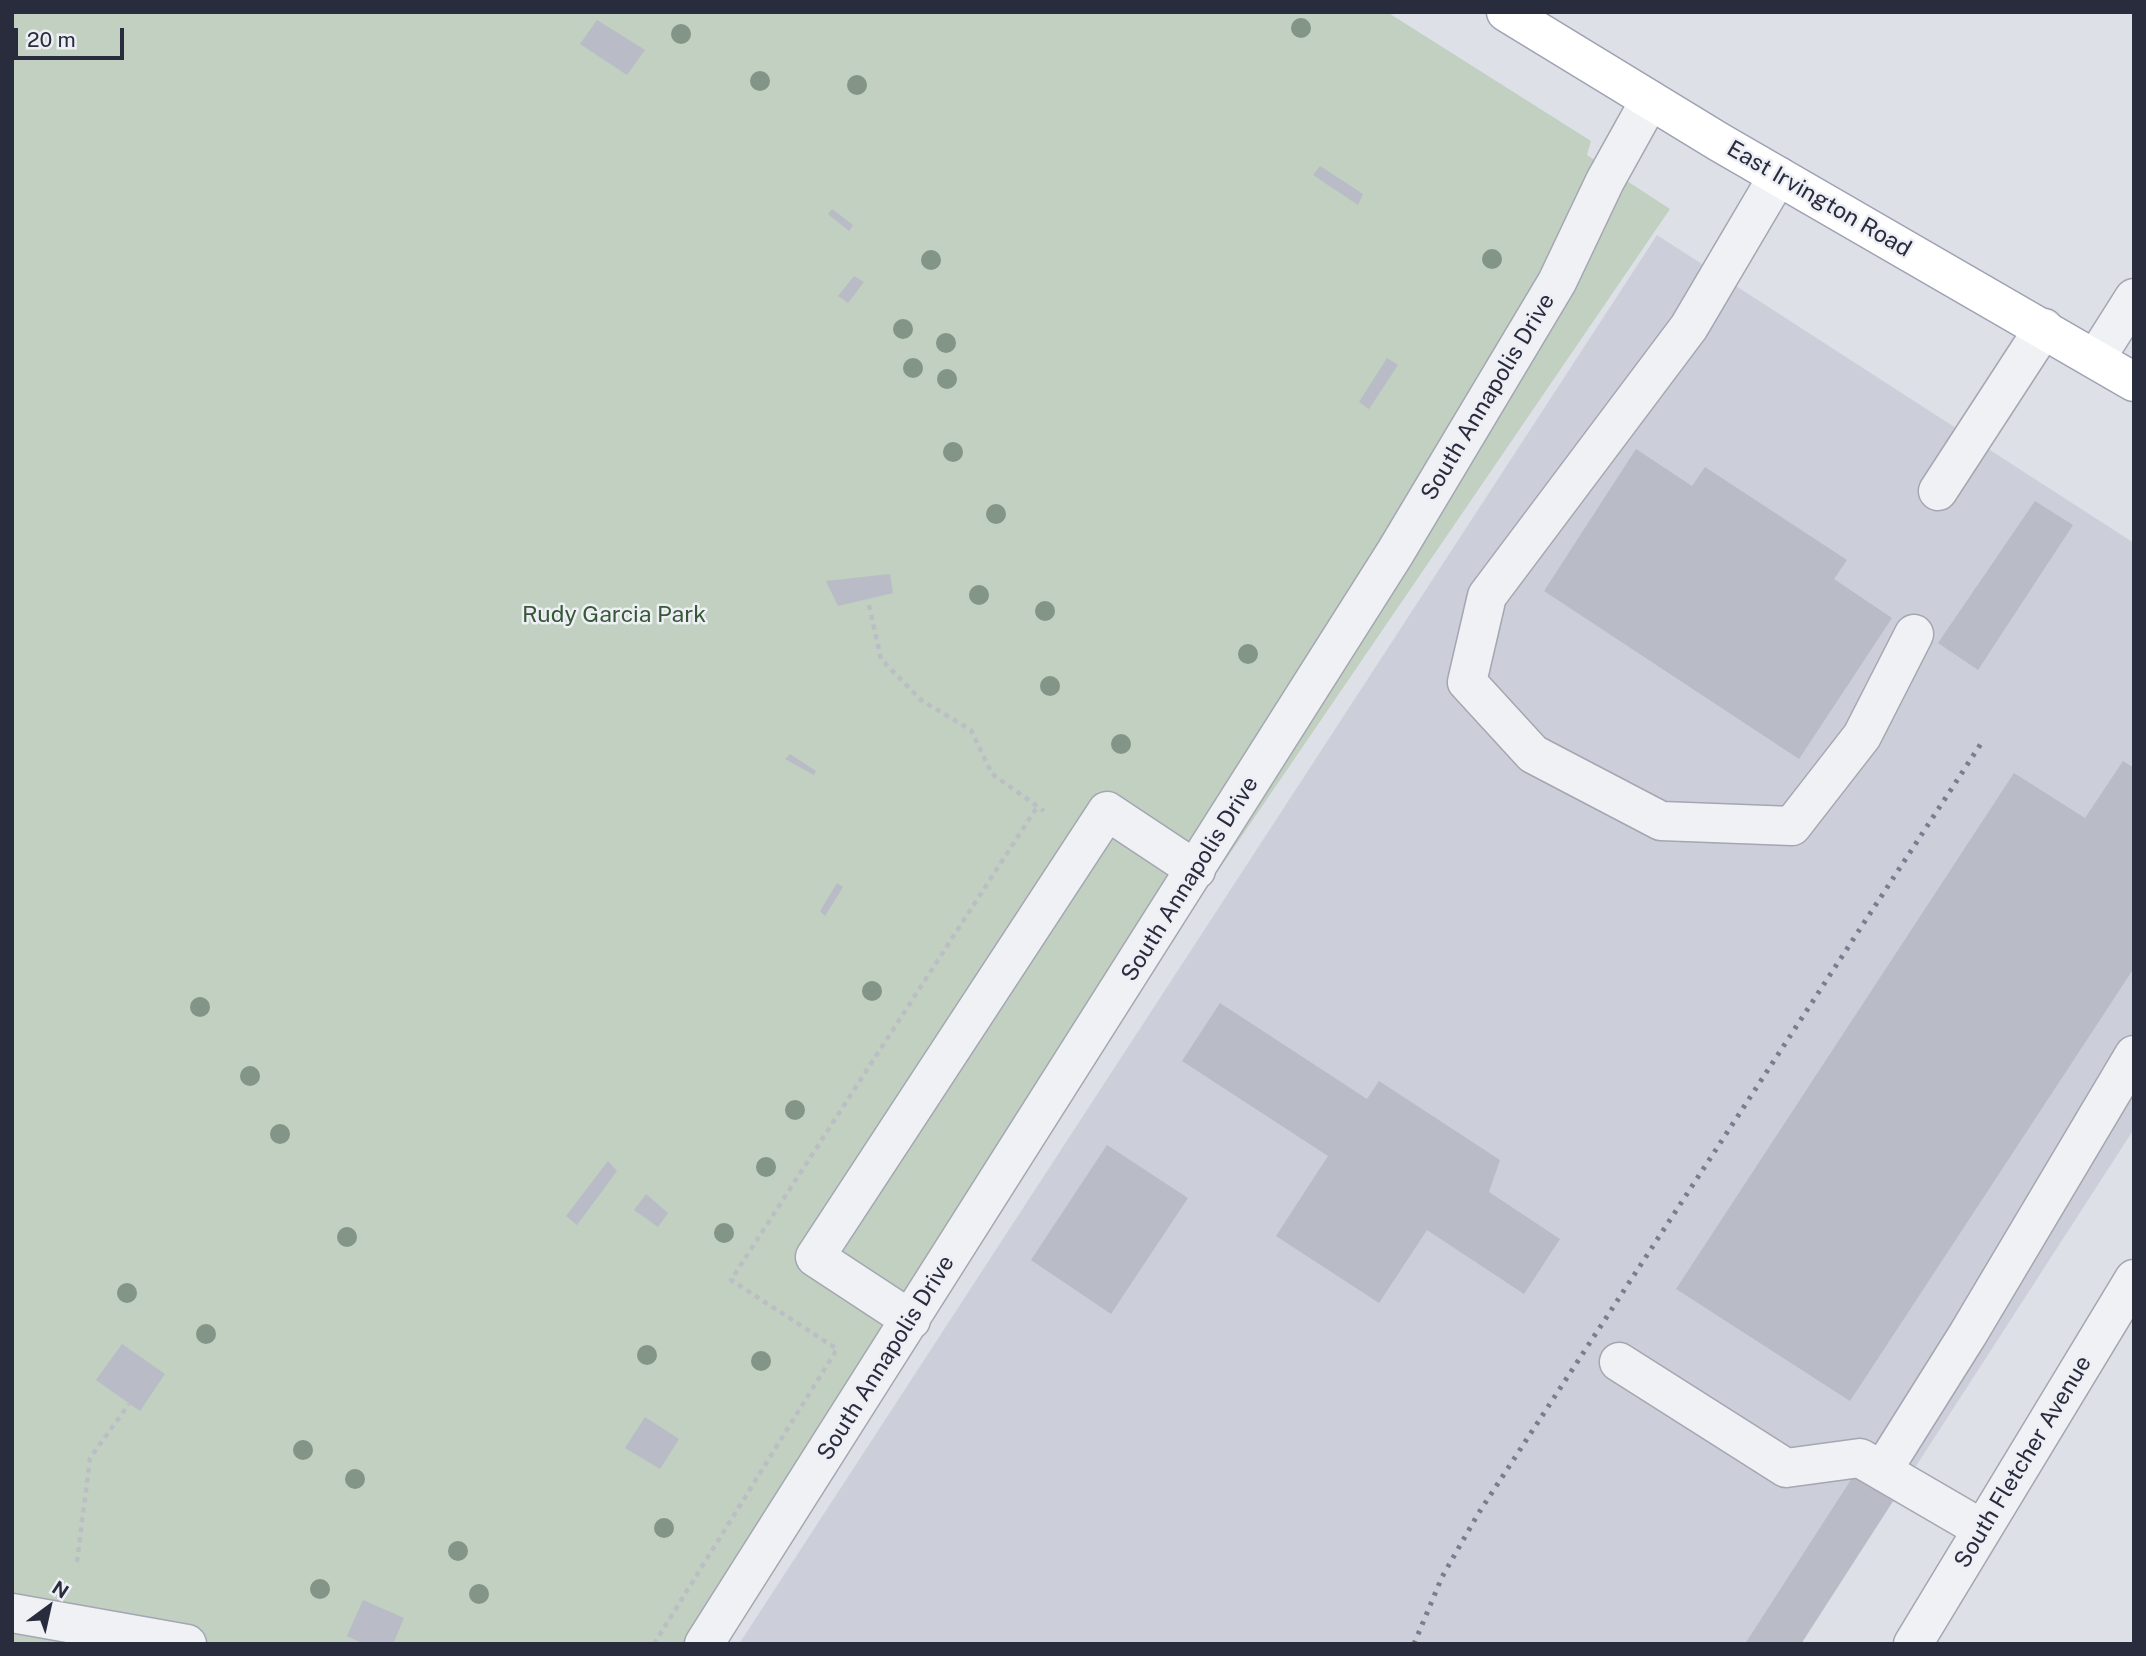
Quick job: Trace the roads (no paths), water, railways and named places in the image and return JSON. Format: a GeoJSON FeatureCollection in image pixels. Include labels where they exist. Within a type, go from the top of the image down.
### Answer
{"type":"FeatureCollection","features":[{"type":"Feature","properties":{"kind":"main road","name":"East Irvington Road"},"geometry":{"type":"LineString","coordinates":[[1506,12],[1778,176],[2134,382]]}},
{"type":"Feature","properties":{"kind":"street","name":"South Annapolis Drive"},"geometry":{"type":"LineString","coordinates":[[704,1644],[1395,553],[1550,294],[1650,100]]}},
{"type":"Feature","properties":{"kind":"street"},"geometry":{"type":"LineString","coordinates":[[1778,176],[1689,327],[1487,596],[1467,682],[1533,754],[1661,821],[1792,826],[1862,736],[1914,634]]}},
{"type":"Feature","properties":{"kind":"street"},"geometry":{"type":"LineString","coordinates":[[2096,358],[2134,298]]}},
{"type":"Feature","properties":{"kind":"street"},"geometry":{"type":"LineString","coordinates":[[1938,491],[2044,328]]}},
{"type":"Feature","properties":{"kind":"street"},"geometry":{"type":"LineString","coordinates":[[911,1320],[816,1257],[1107,811],[1196,870]]}},
{"type":"Feature","properties":{"kind":"street"},"geometry":{"type":"LineString","coordinates":[[1882,1471],[1968,1334],[2134,1055]]}},
{"type":"Feature","properties":{"kind":"street","name":"South Fletcher Avenue"},"geometry":{"type":"LineString","coordinates":[[1913,1644],[2134,1279]]}},
{"type":"Feature","properties":{"kind":"street"},"geometry":{"type":"LineString","coordinates":[[1619,1362],[1786,1468],[1860,1458],[1982,1530]]}},
{"type":"Feature","properties":{"kind":"street"},"geometry":{"type":"LineString","coordinates":[[12,1613],[187,1644]]}},
{"type":"Feature","properties":{"kind":"railway"},"geometry":{"type":"LineString","coordinates":[[1414,1644],[1442,1577],[1478,1514],[1984,739]]}},
{"type":"Feature","properties":{"kind":"park label","name":"Rudy Garcia Park"},"geometry":{"type":"Point","coordinates":[614,615]}}]}
